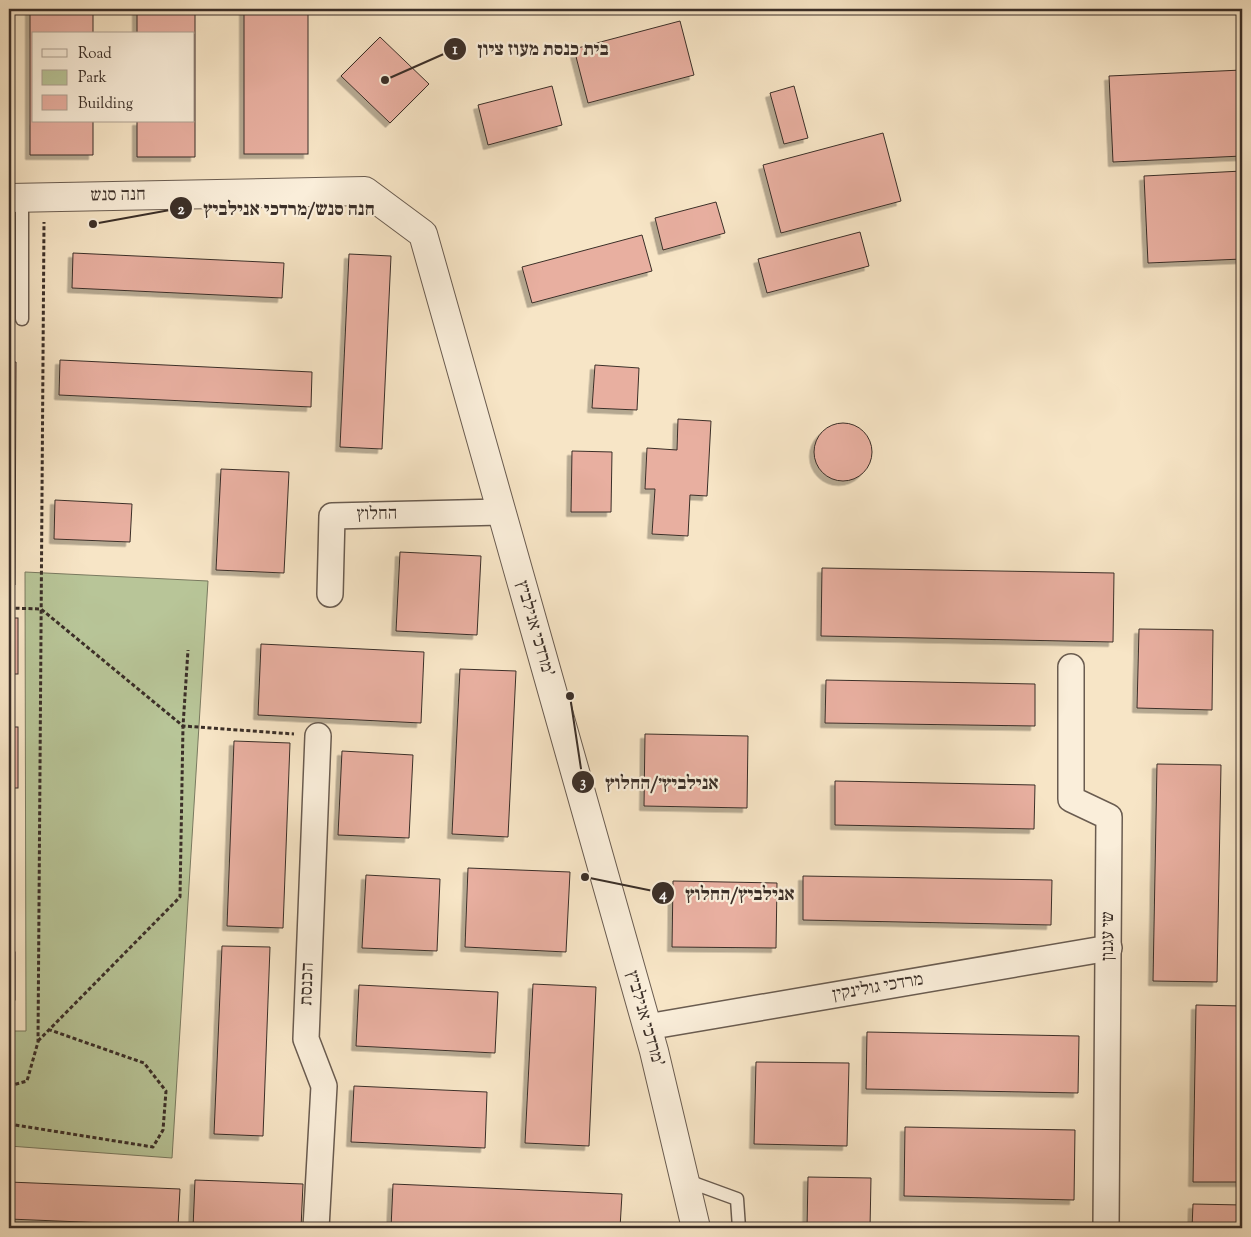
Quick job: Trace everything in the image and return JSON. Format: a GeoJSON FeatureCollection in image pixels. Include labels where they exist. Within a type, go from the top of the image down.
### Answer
{"type":"FeatureCollection","features":[{"type":"Feature","properties":{"kind":"street","name":"חנה סנש"},"geometry":{"type":"LineString","coordinates":[[25,198],[365,191],[423,234]]}},
{"type":"Feature","properties":{"kind":"street","name":"מרדכי אנילביץ'"},"geometry":{"type":"LineString","coordinates":[[423,234],[647,1027],[696,1228]]}},
{"type":"Feature","properties":{"kind":"street","name":"החלוץ"},"geometry":{"type":"LineString","coordinates":[[330,594],[332,516],[501,512]]}},
{"type":"Feature","properties":{"kind":"street","name":"שי עגנון"},"geometry":{"type":"LineString","coordinates":[[1071,667],[1071,799],[1109,817],[1106,1228]]}},
{"type":"Feature","properties":{"kind":"street","name":"הכנסת"},"geometry":{"type":"LineString","coordinates":[[316,1228],[324,1086],[306,1039],[318,736]]}},
{"type":"Feature","properties":{"kind":"street","name":"מרדכי גולינקין"},"geometry":{"type":"LineString","coordinates":[[647,1027],[1109,948]]}},
{"type":"Feature","properties":{"kind":"lane"},"geometry":{"type":"LineString","coordinates":[[22,319],[25,198]]}},
{"type":"Feature","properties":{"kind":"lane"},"geometry":{"type":"LineString","coordinates":[[685,1180],[737,1199],[739,1228]]}},
{"type":"Feature","properties":{"kind":"path"},"geometry":{"type":"LineString","coordinates":[[9,1086],[26,1081],[38,1042],[41,609],[25,198]]}},
{"type":"Feature","properties":{"kind":"path"},"geometry":{"type":"LineString","coordinates":[[9,608],[41,609],[184,726],[318,736]]}},
{"type":"Feature","properties":{"kind":"path"},"geometry":{"type":"LineString","coordinates":[[38,1042],[180,897],[184,726],[188,650]]}},
{"type":"Feature","properties":{"kind":"path"},"geometry":{"type":"LineString","coordinates":[[9,1124],[153,1147],[163,1130],[166,1090],[144,1063],[50,1030]]}},
{"type":"Feature","properties":{"kind":"green space"},"geometry":{"type":"Polygon","coordinates":[[[25,572],[208,581],[172,1158],[9,1146],[9,1031],[26,1031],[25,572]]]}},
{"type":"Feature","properties":{"kind":"building"},"geometry":{"type":"Polygon","coordinates":[[[30,9],[93,9],[93,32],[32,32],[32,122],[93,122],[93,155],[30,155],[30,9]]]}},
{"type":"Feature","properties":{"kind":"building"},"geometry":{"type":"Polygon","coordinates":[[[137,9],[195,9],[195,32],[137,32],[137,9]]]}},
{"type":"Feature","properties":{"kind":"building"},"geometry":{"type":"Polygon","coordinates":[[[244,9],[308,9],[308,154],[244,154],[244,9]]]}},
{"type":"Feature","properties":{"kind":"building"},"geometry":{"type":"Polygon","coordinates":[[[680,21],[694,75],[588,103],[574,49],[680,21]]]}},
{"type":"Feature","properties":{"kind":"building"},"geometry":{"type":"Polygon","coordinates":[[[380,37],[429,84],[390,123],[341,76],[380,37]]]}},
{"type":"Feature","properties":{"kind":"building"},"geometry":{"type":"Polygon","coordinates":[[[1242,70],[1242,156],[1113,162],[1109,76],[1242,70]]]}},
{"type":"Feature","properties":{"kind":"building"},"geometry":{"type":"Polygon","coordinates":[[[552,86],[562,125],[488,145],[478,105],[552,86]]]}},
{"type":"Feature","properties":{"kind":"building"},"geometry":{"type":"Polygon","coordinates":[[[794,86],[808,138],[784,144],[770,93],[794,86]]]}},
{"type":"Feature","properties":{"kind":"building"},"geometry":{"type":"Polygon","coordinates":[[[137,122],[195,122],[195,157],[137,157],[137,122]]]}},
{"type":"Feature","properties":{"kind":"building"},"geometry":{"type":"Polygon","coordinates":[[[883,133],[901,201],[781,233],[763,165],[883,133]]]}},
{"type":"Feature","properties":{"kind":"building"},"geometry":{"type":"Polygon","coordinates":[[[1242,171],[1242,259],[1148,263],[1144,176],[1242,171]]]}},
{"type":"Feature","properties":{"kind":"building"},"geometry":{"type":"Polygon","coordinates":[[[716,202],[725,233],[663,250],[655,218],[716,202]]]}},
{"type":"Feature","properties":{"kind":"building"},"geometry":{"type":"Polygon","coordinates":[[[860,232],[869,266],[767,293],[758,259],[860,232]]]}},
{"type":"Feature","properties":{"kind":"building"},"geometry":{"type":"Polygon","coordinates":[[[642,235],[652,271],[532,303],[522,267],[642,235]]]}},
{"type":"Feature","properties":{"kind":"building"},"geometry":{"type":"Polygon","coordinates":[[[73,253],[284,263],[282,298],[72,288],[73,253]]]}},
{"type":"Feature","properties":{"kind":"building"},"geometry":{"type":"Polygon","coordinates":[[[349,254],[391,256],[382,449],[340,447],[349,254]]]}},
{"type":"Feature","properties":{"kind":"building"},"geometry":{"type":"Polygon","coordinates":[[[60,360],[312,372],[311,407],[59,395],[60,360]]]}},
{"type":"Feature","properties":{"kind":"building"},"geometry":{"type":"Polygon","coordinates":[[[9,362],[16,362],[15,585],[9,585],[9,362]]]}},
{"type":"Feature","properties":{"kind":"building"},"geometry":{"type":"Polygon","coordinates":[[[595,365],[639,368],[637,410],[592,408],[595,365]]]}},
{"type":"Feature","properties":{"kind":"building"},"geometry":{"type":"Polygon","coordinates":[[[678,419],[711,421],[707,496],[690,495],[688,536],[652,534],[655,489],[645,489],[647,448],[677,450],[678,419]]]}},
{"type":"Feature","properties":{"kind":"building"},"geometry":{"type":"Polygon","coordinates":[[[843,423],[859,428],[867,436],[872,452],[867,468],[859,476],[843,481],[827,476],[819,468],[814,452],[819,436],[827,428],[843,423]]]}},
{"type":"Feature","properties":{"kind":"building"},"geometry":{"type":"Polygon","coordinates":[[[572,451],[612,452],[611,512],[571,512],[572,451]]]}},
{"type":"Feature","properties":{"kind":"building"},"geometry":{"type":"Polygon","coordinates":[[[221,469],[289,472],[284,573],[216,570],[221,469]]]}},
{"type":"Feature","properties":{"kind":"building"},"geometry":{"type":"Polygon","coordinates":[[[55,500],[132,504],[130,542],[54,539],[55,500]]]}},
{"type":"Feature","properties":{"kind":"building"},"geometry":{"type":"Polygon","coordinates":[[[400,552],[481,556],[477,635],[396,631],[400,552]]]}},
{"type":"Feature","properties":{"kind":"building"},"geometry":{"type":"Polygon","coordinates":[[[822,568],[1114,573],[1113,642],[821,636],[822,568]]]}},
{"type":"Feature","properties":{"kind":"building"},"geometry":{"type":"Polygon","coordinates":[[[9,618],[18,618],[18,674],[9,674],[9,618]]]}},
{"type":"Feature","properties":{"kind":"building"},"geometry":{"type":"Polygon","coordinates":[[[1139,629],[1213,630],[1212,710],[1137,708],[1139,629]]]}},
{"type":"Feature","properties":{"kind":"building"},"geometry":{"type":"Polygon","coordinates":[[[261,644],[424,652],[421,723],[258,715],[261,644]]]}},
{"type":"Feature","properties":{"kind":"building"},"geometry":{"type":"Polygon","coordinates":[[[460,669],[516,671],[508,837],[452,834],[460,669]]]}},
{"type":"Feature","properties":{"kind":"building"},"geometry":{"type":"Polygon","coordinates":[[[826,680],[1035,684],[1035,726],[825,723],[826,680]]]}},
{"type":"Feature","properties":{"kind":"building"},"geometry":{"type":"Polygon","coordinates":[[[9,727],[18,727],[18,788],[9,788],[9,727]]]}},
{"type":"Feature","properties":{"kind":"building"},"geometry":{"type":"Polygon","coordinates":[[[645,734],[748,736],[747,808],[644,806],[645,734]]]}},
{"type":"Feature","properties":{"kind":"building"},"geometry":{"type":"Polygon","coordinates":[[[234,741],[290,743],[283,928],[227,926],[234,741]]]}},
{"type":"Feature","properties":{"kind":"building"},"geometry":{"type":"Polygon","coordinates":[[[342,751],[413,755],[409,838],[338,835],[342,751]]]}},
{"type":"Feature","properties":{"kind":"building"},"geometry":{"type":"Polygon","coordinates":[[[1157,764],[1221,765],[1217,982],[1153,981],[1157,764]]]}},
{"type":"Feature","properties":{"kind":"building"},"geometry":{"type":"Polygon","coordinates":[[[835,781],[1035,785],[1034,829],[835,825],[835,781]]]}},
{"type":"Feature","properties":{"kind":"building"},"geometry":{"type":"Polygon","coordinates":[[[468,868],[570,872],[566,952],[465,947],[468,868]]]}},
{"type":"Feature","properties":{"kind":"building"},"geometry":{"type":"Polygon","coordinates":[[[366,875],[440,879],[437,951],[362,948],[366,875]]]}},
{"type":"Feature","properties":{"kind":"building"},"geometry":{"type":"Polygon","coordinates":[[[803,876],[1052,880],[1051,925],[803,920],[803,876]]]}},
{"type":"Feature","properties":{"kind":"building"},"geometry":{"type":"Polygon","coordinates":[[[673,881],[777,883],[776,948],[672,947],[673,881]]]}},
{"type":"Feature","properties":{"kind":"building"},"geometry":{"type":"Polygon","coordinates":[[[222,946],[270,947],[263,1136],[214,1134],[222,946]]]}},
{"type":"Feature","properties":{"kind":"building"},"geometry":{"type":"Polygon","coordinates":[[[9,952],[15,952],[15,1000],[9,1000],[9,952]]]}},
{"type":"Feature","properties":{"kind":"building"},"geometry":{"type":"Polygon","coordinates":[[[533,984],[596,987],[589,1146],[525,1143],[533,984]]]}},
{"type":"Feature","properties":{"kind":"building"},"geometry":{"type":"Polygon","coordinates":[[[359,985],[498,992],[495,1053],[356,1046],[359,985]]]}},
{"type":"Feature","properties":{"kind":"building"},"geometry":{"type":"Polygon","coordinates":[[[1196,1005],[1242,1006],[1242,1182],[1193,1182],[1196,1005]]]}},
{"type":"Feature","properties":{"kind":"building"},"geometry":{"type":"Polygon","coordinates":[[[867,1032],[1079,1036],[1078,1093],[866,1089],[867,1032]]]}},
{"type":"Feature","properties":{"kind":"building"},"geometry":{"type":"Polygon","coordinates":[[[756,1062],[849,1063],[847,1146],[754,1144],[756,1062]]]}},
{"type":"Feature","properties":{"kind":"building"},"geometry":{"type":"Polygon","coordinates":[[[354,1086],[487,1092],[485,1148],[351,1142],[354,1086]]]}},
{"type":"Feature","properties":{"kind":"building"},"geometry":{"type":"Polygon","coordinates":[[[905,1127],[1075,1130],[1074,1200],[904,1196],[905,1127]]]}},
{"type":"Feature","properties":{"kind":"building"},"geometry":{"type":"Polygon","coordinates":[[[808,1177],[871,1178],[870,1228],[807,1228],[808,1177]]]}},
{"type":"Feature","properties":{"kind":"building"},"geometry":{"type":"Polygon","coordinates":[[[195,1180],[303,1184],[301,1228],[193,1228],[195,1180]]]}},
{"type":"Feature","properties":{"kind":"building"},"geometry":{"type":"Polygon","coordinates":[[[9,1182],[180,1189],[178,1226],[9,1219],[9,1182]]]}},
{"type":"Feature","properties":{"kind":"building"},"geometry":{"type":"Polygon","coordinates":[[[393,1184],[622,1194],[620,1228],[391,1228],[393,1184]]]}},
{"type":"Feature","properties":{"kind":"building"},"geometry":{"type":"Polygon","coordinates":[[[1193,1204],[1242,1205],[1242,1228],[1192,1228],[1193,1204]]]}},
{"type":"Feature","properties":{"kind":"place","name":"בית כנסת מעוז ציון"},"geometry":{"type":"Point","coordinates":[385,80]}},
{"type":"Feature","properties":{"kind":"place","name":"חנה סנש/מרדכי אנילביץ"},"geometry":{"type":"Point","coordinates":[93,224]}},
{"type":"Feature","properties":{"kind":"place","name":"אנילביץ׳/החלוץ"},"geometry":{"type":"Point","coordinates":[570,696]}},
{"type":"Feature","properties":{"kind":"place","name":"אנילביץ/החלוץ"},"geometry":{"type":"Point","coordinates":[585,877]}}]}
